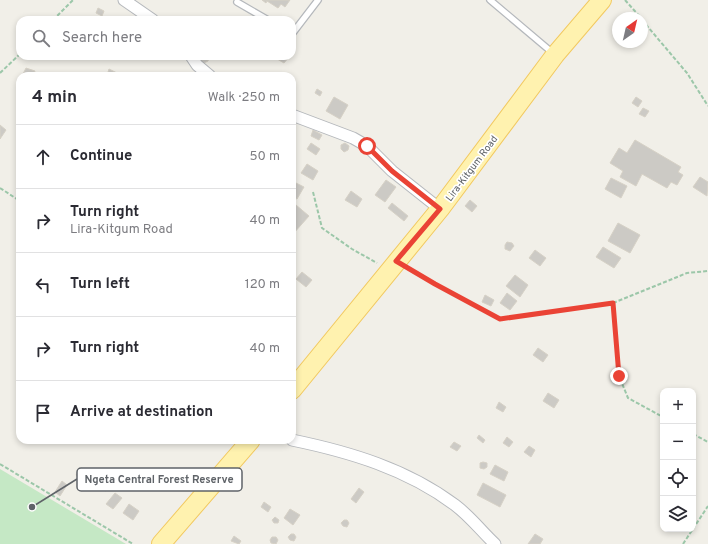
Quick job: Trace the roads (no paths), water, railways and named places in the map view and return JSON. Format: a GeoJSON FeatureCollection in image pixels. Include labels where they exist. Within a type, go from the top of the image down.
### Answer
{"type":"FeatureCollection","features":[{"type":"Feature","properties":{"kind":"main road","name":"Lira-Kitgum Road"},"geometry":{"type":"LineString","coordinates":[[296,385],[440,209],[555,55],[602,0]]}},
{"type":"Feature","properties":{"kind":"main road"},"geometry":{"type":"LineString","coordinates":[[161,544],[248,444]]}},
{"type":"Feature","properties":{"kind":"street"},"geometry":{"type":"LineString","coordinates":[[124,0],[147,16]]}},
{"type":"Feature","properties":{"kind":"street"},"geometry":{"type":"LineString","coordinates":[[194,60],[205,72]]}},
{"type":"Feature","properties":{"kind":"street"},"geometry":{"type":"LineString","coordinates":[[296,116],[354,138],[367,146],[392,171],[440,209]]}},
{"type":"Feature","properties":{"kind":"street"},"geometry":{"type":"LineString","coordinates":[[296,441],[339,450],[365,458],[423,485],[456,506],[476,523],[495,544]]}},
{"type":"Feature","properties":{"kind":"lane"},"geometry":{"type":"LineString","coordinates":[[296,29],[318,0]]}},
{"type":"Feature","properties":{"kind":"lane"},"geometry":{"type":"LineString","coordinates":[[490,0],[555,55]]}},
{"type":"Feature","properties":{"kind":"lane"},"geometry":{"type":"LineString","coordinates":[[237,2],[261,16]]}},
{"type":"Feature","properties":{"kind":"place","name":"Ngeta Central Forest Reserve"},"geometry":{"type":"Point","coordinates":[32,507]}}]}
